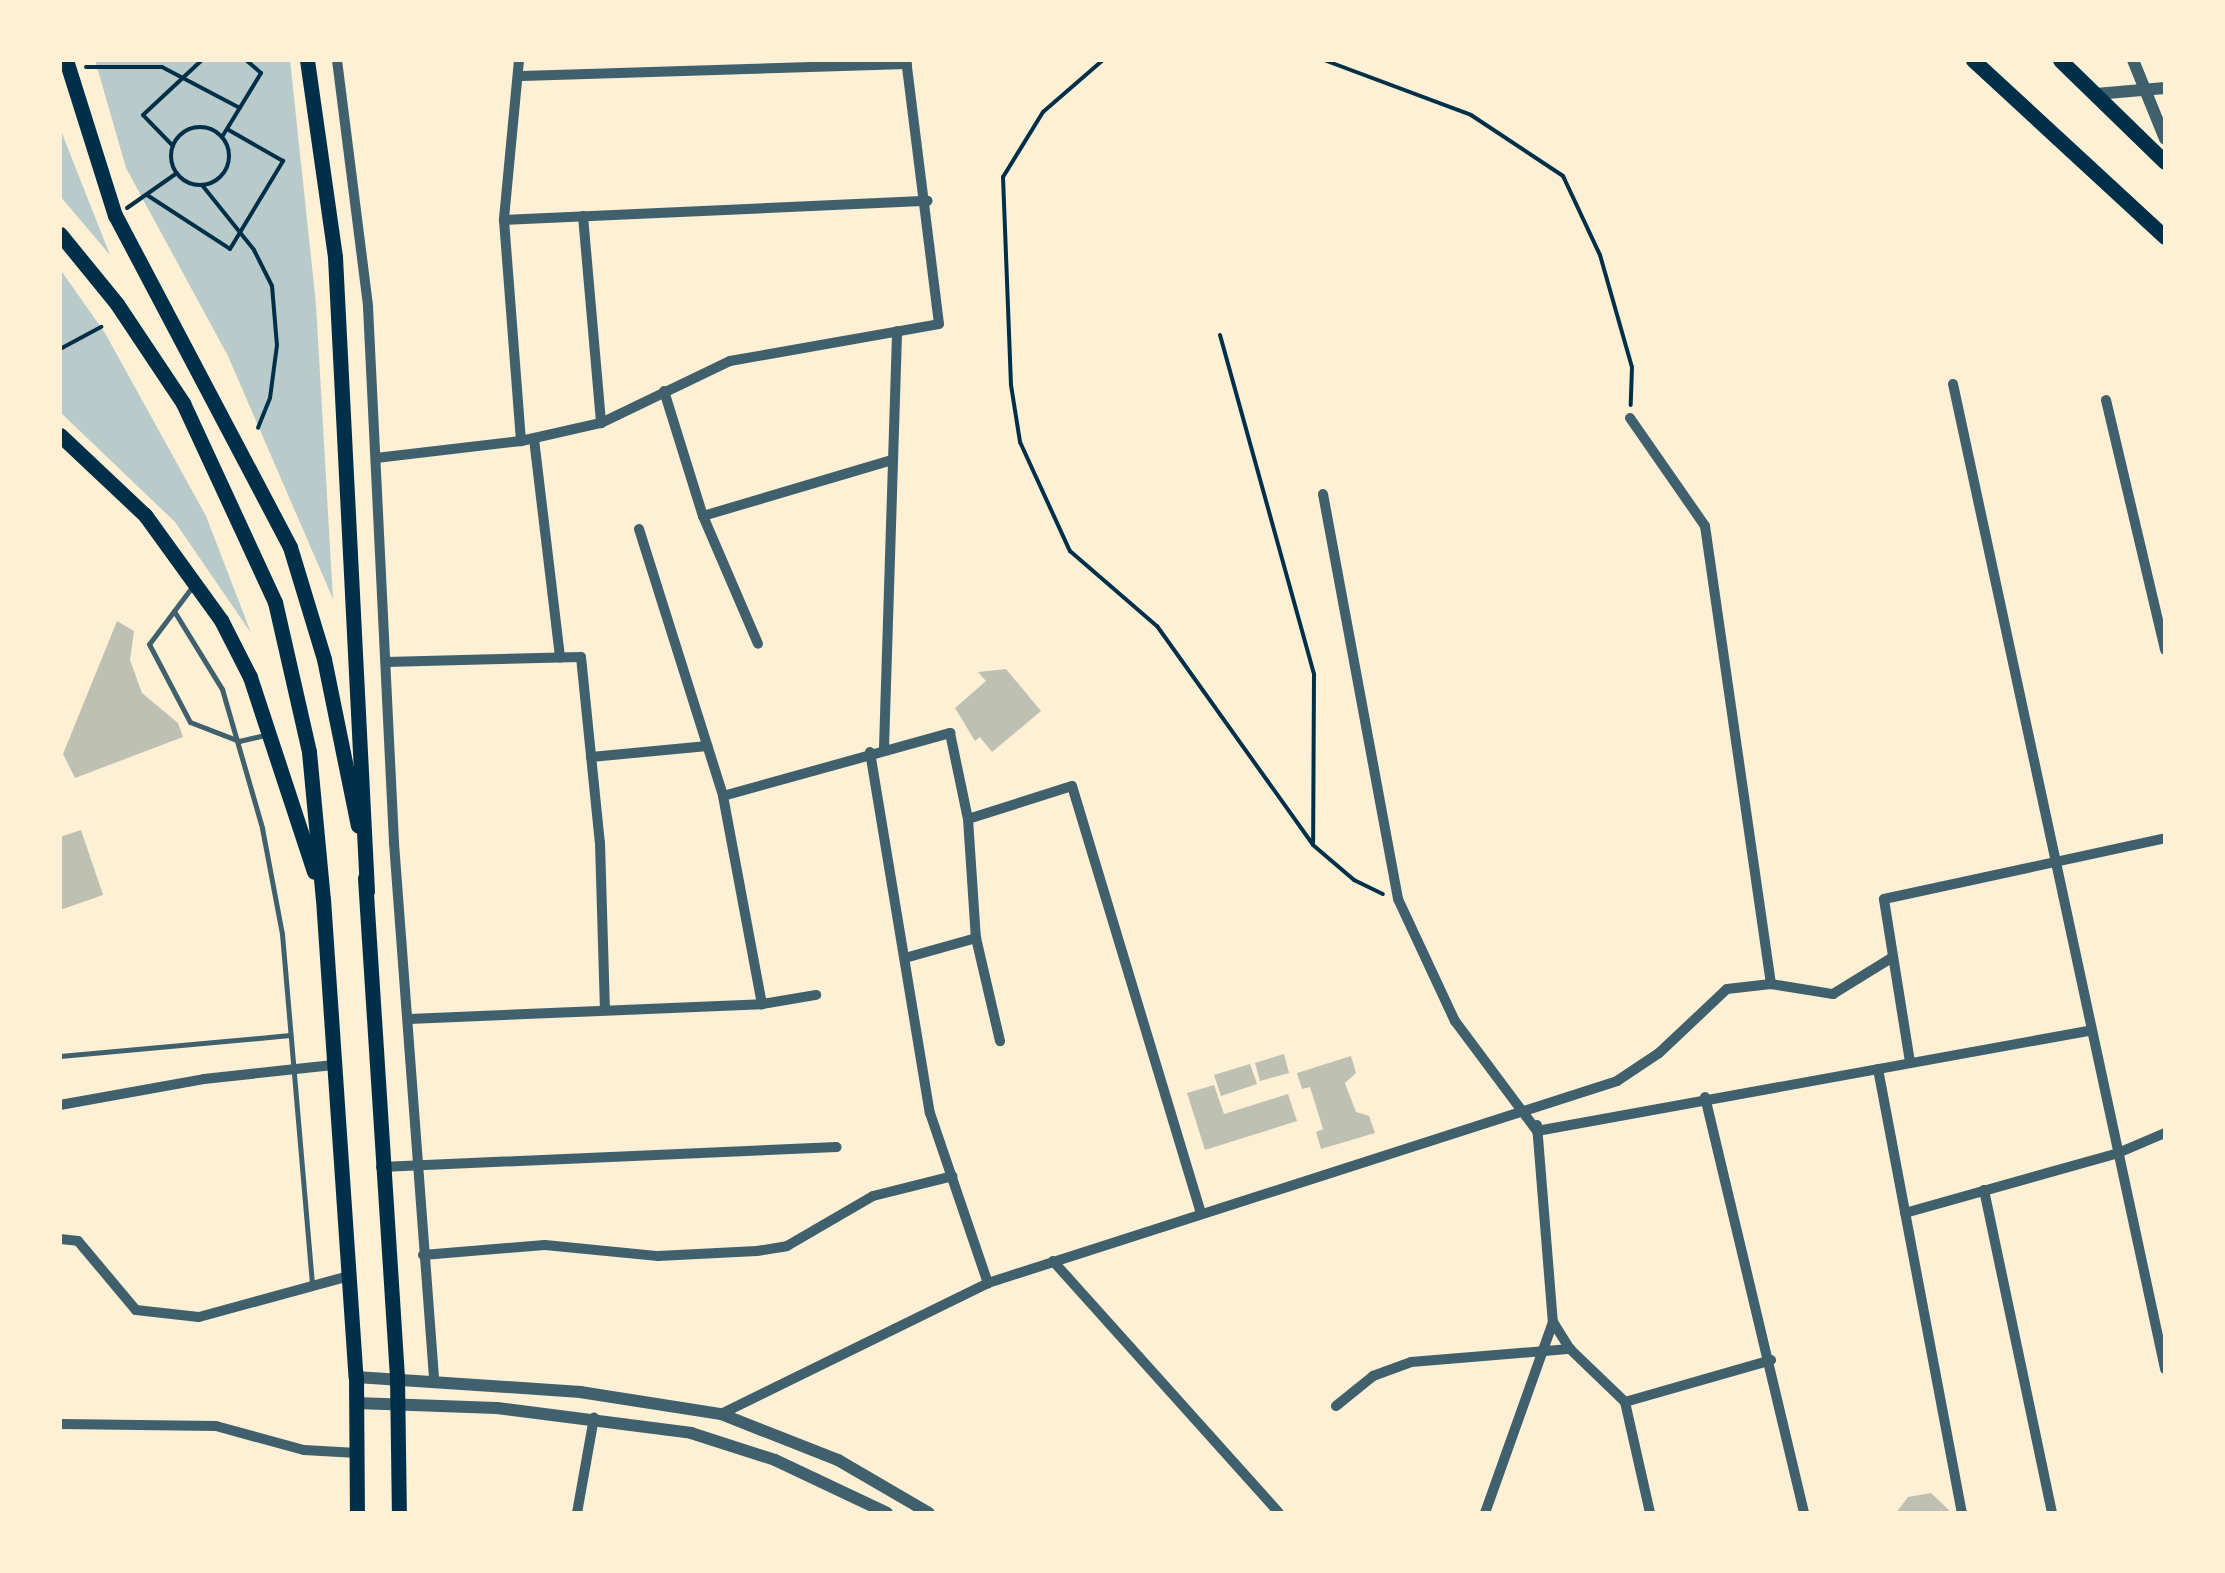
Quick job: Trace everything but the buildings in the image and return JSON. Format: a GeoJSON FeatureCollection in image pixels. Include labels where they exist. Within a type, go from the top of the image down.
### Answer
{"type":"FeatureCollection","features":[{"type":"Feature","properties":{"kind":"main road"},"geometry":{"type":"LineString","coordinates":[[307,60],[335,256],[380,1167],[397,1377],[398,1513]]}},
{"type":"Feature","properties":{"kind":"main road"},"geometry":{"type":"LineString","coordinates":[[1973,60],[2165,238]]}},
{"type":"Feature","properties":{"kind":"main road"},"geometry":{"type":"LineString","coordinates":[[2060,60],[2165,162]]}},
{"type":"Feature","properties":{"kind":"main road"},"geometry":{"type":"LineString","coordinates":[[66,66],[115,216],[290,547],[324,659],[348,760],[367,892]]}},
{"type":"Feature","properties":{"kind":"main road"},"geometry":{"type":"LineString","coordinates":[[60,234],[184,403],[275,602],[309,752],[323,899],[356,1377],[356,1513]]}},
{"type":"Feature","properties":{"kind":"main road"},"geometry":{"type":"LineString","coordinates":[[60,436],[145,516],[196,582],[237,649],[323,899]]}},
{"type":"Feature","properties":{"kind":"street"},"geometry":{"type":"LineString","coordinates":[[336,60],[368,308],[386,662],[434,1378]]}},
{"type":"Feature","properties":{"kind":"street"},"geometry":{"type":"LineString","coordinates":[[520,60],[522,76],[504,220],[527,440],[560,657]]}},
{"type":"Feature","properties":{"kind":"street"},"geometry":{"type":"LineString","coordinates":[[644,60],[649,75]]}},
{"type":"Feature","properties":{"kind":"street"},"geometry":{"type":"LineString","coordinates":[[2133,60],[2165,139]]}},
{"type":"Feature","properties":{"kind":"street"},"geometry":{"type":"LineString","coordinates":[[376,458],[527,440],[602,423],[730,361],[939,324],[928,201],[906,62],[649,75],[522,76]]}},
{"type":"Feature","properties":{"kind":"street"},"geometry":{"type":"LineString","coordinates":[[2096,94],[2165,88]]}},
{"type":"Feature","properties":{"kind":"street"},"geometry":{"type":"LineString","coordinates":[[504,220],[928,201]]}},
{"type":"Feature","properties":{"kind":"street"},"geometry":{"type":"LineString","coordinates":[[583,216],[602,423]]}},
{"type":"Feature","properties":{"kind":"street"},"geometry":{"type":"LineString","coordinates":[[884,748],[889,461],[897,331]]}},
{"type":"Feature","properties":{"kind":"street"},"geometry":{"type":"LineString","coordinates":[[1953,384],[2088,1031],[2165,1370]]}},
{"type":"Feature","properties":{"kind":"street"},"geometry":{"type":"LineString","coordinates":[[664,392],[703,516],[758,644]]}},
{"type":"Feature","properties":{"kind":"street"},"geometry":{"type":"LineString","coordinates":[[2106,400],[2165,650]]}},
{"type":"Feature","properties":{"kind":"street"},"geometry":{"type":"LineString","coordinates":[[1630,418],[1672,469],[1705,526],[1771,984]]}},
{"type":"Feature","properties":{"kind":"street"},"geometry":{"type":"LineString","coordinates":[[703,516],[889,461]]}},
{"type":"Feature","properties":{"kind":"street"},"geometry":{"type":"LineString","coordinates":[[1323,494],[1398,898],[1455,1021],[1530,1111],[1537,1131],[1553,1322],[1570,1349],[1625,1402],[1650,1513]]}},
{"type":"Feature","properties":{"kind":"street"},"geometry":{"type":"LineString","coordinates":[[640,529],[723,796],[762,1004]]}},
{"type":"Feature","properties":{"kind":"street"},"geometry":{"type":"LineString","coordinates":[[386,662],[580,657],[605,1008]]}},
{"type":"Feature","properties":{"kind":"street"},"geometry":{"type":"LineString","coordinates":[[723,796],[884,748],[950,734],[968,819],[976,938],[1000,1042]]}},
{"type":"Feature","properties":{"kind":"street"},"geometry":{"type":"LineString","coordinates":[[590,758],[707,746]]}},
{"type":"Feature","properties":{"kind":"street"},"geometry":{"type":"LineString","coordinates":[[870,752],[930,1113],[988,1283]]}},
{"type":"Feature","properties":{"kind":"street"},"geometry":{"type":"LineString","coordinates":[[968,819],[1072,786],[1200,1212]]}},
{"type":"Feature","properties":{"kind":"street"},"geometry":{"type":"LineString","coordinates":[[1910,1062],[1884,899],[2165,838]]}},
{"type":"Feature","properties":{"kind":"street"},"geometry":{"type":"LineString","coordinates":[[905,958],[976,938]]}},
{"type":"Feature","properties":{"kind":"street"},"geometry":{"type":"LineString","coordinates":[[721,1414],[988,1283],[1200,1212],[1530,1111],[1642,1066],[1714,996],[1771,984],[1833,994],[1892,957]]}},
{"type":"Feature","properties":{"kind":"street"},"geometry":{"type":"LineString","coordinates":[[409,1019],[762,1004],[816,995]]}},
{"type":"Feature","properties":{"kind":"street"},"geometry":{"type":"LineString","coordinates":[[1537,1131],[1706,1096],[2088,1031]]}},
{"type":"Feature","properties":{"kind":"street"},"geometry":{"type":"LineString","coordinates":[[60,1104],[334,1066]]}},
{"type":"Feature","properties":{"kind":"street"},"geometry":{"type":"LineString","coordinates":[[1878,1069],[1962,1513]]}},
{"type":"Feature","properties":{"kind":"street"},"geometry":{"type":"LineString","coordinates":[[1706,1096],[1804,1513]]}},
{"type":"Feature","properties":{"kind":"street"},"geometry":{"type":"LineString","coordinates":[[1905,1213],[2118,1152],[2165,1132]]}},
{"type":"Feature","properties":{"kind":"street"},"geometry":{"type":"LineString","coordinates":[[380,1167],[837,1146]]}},
{"type":"Feature","properties":{"kind":"street"},"geometry":{"type":"LineString","coordinates":[[423,1254],[545,1244],[658,1256],[757,1251],[787,1246],[873,1196],[953,1176]]}},
{"type":"Feature","properties":{"kind":"street"},"geometry":{"type":"LineString","coordinates":[[1984,1190],[2052,1513]]}},
{"type":"Feature","properties":{"kind":"street"},"geometry":{"type":"LineString","coordinates":[[60,1239],[78,1241],[136,1310],[199,1317],[350,1276]]}},
{"type":"Feature","properties":{"kind":"street"},"geometry":{"type":"LineString","coordinates":[[1053,1260],[1278,1513]]}},
{"type":"Feature","properties":{"kind":"street"},"geometry":{"type":"LineString","coordinates":[[1486,1513],[1553,1322]]}},
{"type":"Feature","properties":{"kind":"street"},"geometry":{"type":"LineString","coordinates":[[1336,1406],[1373,1376],[1399,1365],[1570,1349]]}},
{"type":"Feature","properties":{"kind":"street"},"geometry":{"type":"LineString","coordinates":[[1625,1402],[1771,1360]]}},
{"type":"Feature","properties":{"kind":"street"},"geometry":{"type":"LineString","coordinates":[[356,1377],[434,1378],[721,1414],[838,1460],[929,1513]]}},
{"type":"Feature","properties":{"kind":"street"},"geometry":{"type":"LineString","coordinates":[[356,1403],[397,1402],[594,1418],[718,1440],[887,1513]]}},
{"type":"Feature","properties":{"kind":"street"},"geometry":{"type":"LineString","coordinates":[[577,1513],[594,1418]]}},
{"type":"Feature","properties":{"kind":"street"},"geometry":{"type":"LineString","coordinates":[[60,1424],[216,1426],[304,1450],[357,1453]]}},
{"type":"Feature","properties":{"kind":"lane"},"geometry":{"type":"LineString","coordinates":[[196,582],[149,644],[190,722],[239,741],[268,734]]}},
{"type":"Feature","properties":{"kind":"lane"},"geometry":{"type":"LineString","coordinates":[[174,611],[222,688],[239,741],[278,911],[312,1285]]}},
{"type":"Feature","properties":{"kind":"lane"},"geometry":{"type":"LineString","coordinates":[[60,1056],[290,1035]]}},
{"type":"Feature","properties":{"kind":"path"},"geometry":{"type":"LineString","coordinates":[[177,174],[173,146],[143,115],[202,60]]}},
{"type":"Feature","properties":{"kind":"path"},"geometry":{"type":"LineString","coordinates":[[177,174],[202,185],[218,180],[228,164],[222,137],[262,73],[246,60]]}},
{"type":"Feature","properties":{"kind":"path"},"geometry":{"type":"LineString","coordinates":[[1103,60],[1042,112],[1003,178],[1011,385],[1020,442],[1070,552],[1156,626],[1314,844],[1354,880],[1398,898]]}},
{"type":"Feature","properties":{"kind":"path"},"geometry":{"type":"LineString","coordinates":[[1324,60],[1470,115],[1563,176],[1600,254],[1632,367],[1630,418]]}},
{"type":"Feature","properties":{"kind":"path"},"geometry":{"type":"LineString","coordinates":[[66,66],[131,62],[186,75],[240,108]]}},
{"type":"Feature","properties":{"kind":"path"},"geometry":{"type":"LineString","coordinates":[[173,146],[197,127],[222,137]]}},
{"type":"Feature","properties":{"kind":"path"},"geometry":{"type":"LineString","coordinates":[[147,195],[230,250],[283,161],[227,128]]}},
{"type":"Feature","properties":{"kind":"path"},"geometry":{"type":"LineString","coordinates":[[115,216],[177,174]]}},
{"type":"Feature","properties":{"kind":"path"},"geometry":{"type":"LineString","coordinates":[[202,185],[208,200],[241,232],[268,274],[277,316],[272,390],[258,428]]}},
{"type":"Feature","properties":{"kind":"path"},"geometry":{"type":"LineString","coordinates":[[60,350],[101,327]]}},
{"type":"Feature","properties":{"kind":"path"},"geometry":{"type":"LineString","coordinates":[[1220,335],[1314,674],[1314,844]]}},
{"type":"Feature","properties":{"kind":"shaded area"},"geometry":{"type":"Polygon","coordinates":[[[95,60],[290,60],[316,304],[333,599],[228,356],[126,168],[95,60]]]}},
{"type":"Feature","properties":{"kind":"shaded area"},"geometry":{"type":"Polygon","coordinates":[[[60,127],[65,141],[110,255],[60,196],[60,127]]]}},
{"type":"Feature","properties":{"kind":"shaded area"},"geometry":{"type":"Polygon","coordinates":[[[60,269],[105,333],[206,516],[251,633],[175,522],[60,412],[60,269]]]}}]}
